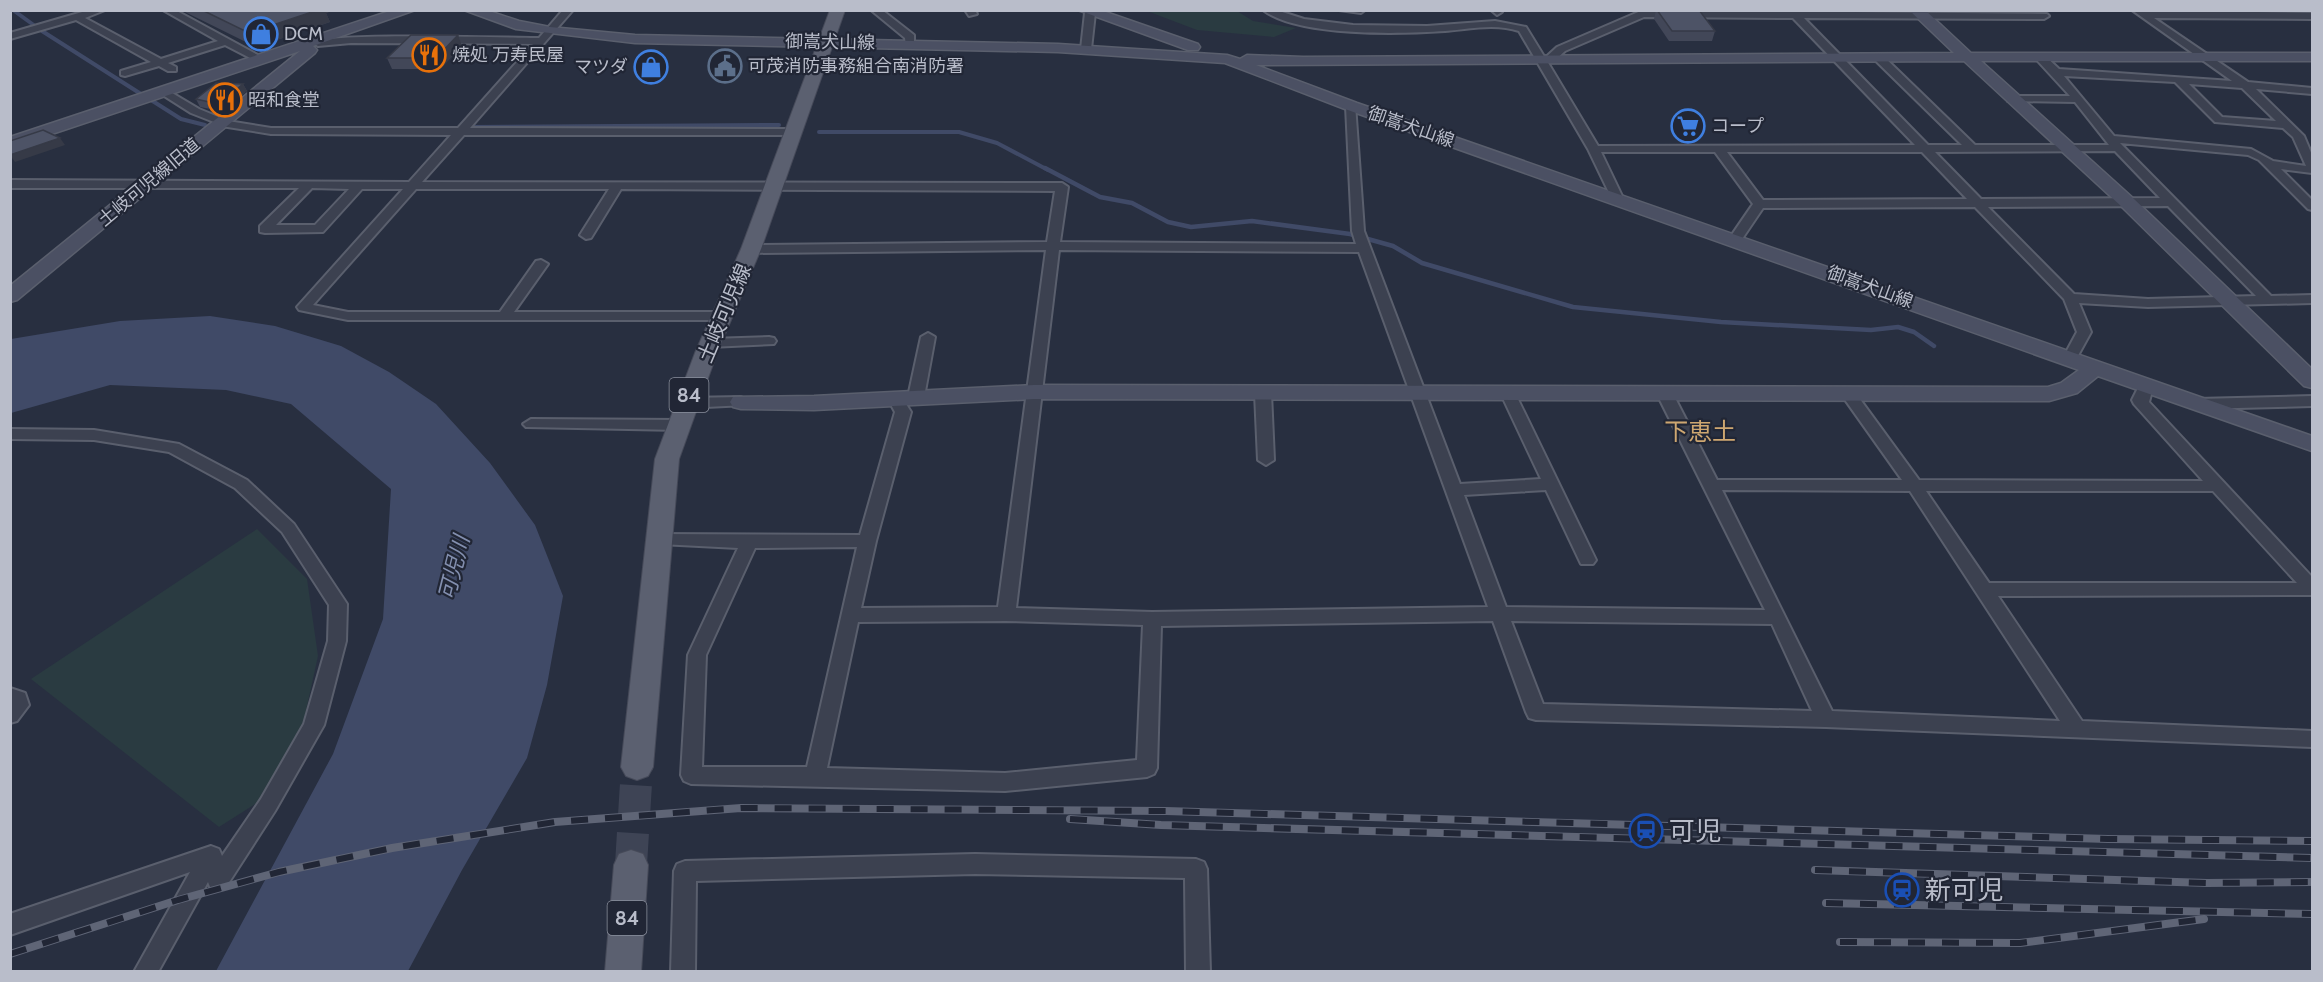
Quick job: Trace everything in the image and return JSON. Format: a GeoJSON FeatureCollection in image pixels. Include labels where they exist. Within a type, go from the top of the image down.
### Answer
{"type":"FeatureCollection","features":[{"type":"Feature","properties":{"kind":"main road","name":"土岐可児線"},"geometry":{"type":"LineString","coordinates":[[637,767],[667,459],[710,343],[751,249],[838,10]]}},
{"type":"Feature","properties":{"kind":"main road","name":"84"},"geometry":{"type":"LineString","coordinates":[[623,972],[631,865]]}},
{"type":"Feature","properties":{"kind":"street"},"geometry":{"type":"LineString","coordinates":[[10,36],[101,10]]}},
{"type":"Feature","properties":{"kind":"street"},"geometry":{"type":"LineString","coordinates":[[167,10],[227,41],[287,68]]}},
{"type":"Feature","properties":{"kind":"street","name":"土岐可児線旧道"},"geometry":{"type":"LineString","coordinates":[[10,143],[321,41],[408,10]]}},
{"type":"Feature","properties":{"kind":"street","name":"御嵩犬山線"},"geometry":{"type":"LineString","coordinates":[[471,10],[546,36],[1086,49],[1227,59],[1351,106],[1735,239],[2070,358],[2145,387],[2313,444]]}},
{"type":"Feature","properties":{"kind":"street"},"geometry":{"type":"LineString","coordinates":[[569,10],[304,307],[348,316],[721,316]]}},
{"type":"Feature","properties":{"kind":"street"},"geometry":{"type":"LineString","coordinates":[[876,10],[910,37],[910,44]]}},
{"type":"Feature","properties":{"kind":"street"},"geometry":{"type":"LineString","coordinates":[[1267,10],[1290,20],[1353,26],[1415,29],[1512,25],[1523,28],[1547,59],[1617,198]]}},
{"type":"Feature","properties":{"kind":"street"},"geometry":{"type":"LineString","coordinates":[[1352,11],[1353,26]]}},
{"type":"Feature","properties":{"kind":"street"},"geometry":{"type":"LineString","coordinates":[[1086,49],[1088,12],[1227,59],[1303,62],[1837,57],[2313,57]]}},
{"type":"Feature","properties":{"kind":"street"},"geometry":{"type":"LineString","coordinates":[[1547,59],[1561,49],[1648,12],[2044,16]]}},
{"type":"Feature","properties":{"kind":"street"},"geometry":{"type":"LineString","coordinates":[[1794,13],[1977,205],[2070,298],[2084,332],[2070,358]]}},
{"type":"Feature","properties":{"kind":"street"},"geometry":{"type":"LineString","coordinates":[[1919,13],[2128,202],[2313,381]]}},
{"type":"Feature","properties":{"kind":"street"},"geometry":{"type":"LineString","coordinates":[[2140,13],[2313,16]]}},
{"type":"Feature","properties":{"kind":"street"},"geometry":{"type":"LineString","coordinates":[[2140,13],[2246,86],[2298,136],[2313,165]]}},
{"type":"Feature","properties":{"kind":"street"},"geometry":{"type":"LineString","coordinates":[[77,17],[172,69]]}},
{"type":"Feature","properties":{"kind":"street"},"geometry":{"type":"LineString","coordinates":[[321,41],[546,36]]}},
{"type":"Feature","properties":{"kind":"street"},"geometry":{"type":"LineString","coordinates":[[1124,51],[1149,47],[1168,39]]}},
{"type":"Feature","properties":{"kind":"street"},"geometry":{"type":"LineString","coordinates":[[125,73],[227,41]]}},
{"type":"Feature","properties":{"kind":"street","name":"土岐可児線旧道"},"geometry":{"type":"LineString","coordinates":[[10,296],[321,41]]}},
{"type":"Feature","properties":{"kind":"street"},"geometry":{"type":"LineString","coordinates":[[1878,57],[1973,149]]}},
{"type":"Feature","properties":{"kind":"street"},"geometry":{"type":"LineString","coordinates":[[2040,57],[2056,72],[2115,143],[2268,300]]}},
{"type":"Feature","properties":{"kind":"street"},"geometry":{"type":"LineString","coordinates":[[2056,72],[2313,92]]}},
{"type":"Feature","properties":{"kind":"street"},"geometry":{"type":"LineString","coordinates":[[2179,80],[2219,120],[2286,125]]}},
{"type":"Feature","properties":{"kind":"street"},"geometry":{"type":"LineString","coordinates":[[163,92],[195,111],[220,122],[271,131],[794,132]]}},
{"type":"Feature","properties":{"kind":"street"},"geometry":{"type":"LineString","coordinates":[[2012,99],[2079,99]]}},
{"type":"Feature","properties":{"kind":"street"},"geometry":{"type":"LineString","coordinates":[[1351,106],[1358,231],[1536,712],[1826,718],[2313,739]]}},
{"type":"Feature","properties":{"kind":"street"},"geometry":{"type":"LineString","coordinates":[[10,125],[28,137]]}},
{"type":"Feature","properties":{"kind":"street"},"geometry":{"type":"LineString","coordinates":[[1594,149],[2068,148],[2115,143],[2239,150],[2251,152],[2268,164],[2313,206]]}},
{"type":"Feature","properties":{"kind":"street"},"geometry":{"type":"LineString","coordinates":[[1719,149],[1759,204]]}},
{"type":"Feature","properties":{"kind":"street"},"geometry":{"type":"LineString","coordinates":[[2268,164],[2313,170]]}},
{"type":"Feature","properties":{"kind":"street"},"geometry":{"type":"LineString","coordinates":[[10,184],[1062,187],[1006,614]]}},
{"type":"Feature","properties":{"kind":"street"},"geometry":{"type":"LineString","coordinates":[[310,184],[266,229],[318,229],[360,184]]}},
{"type":"Feature","properties":{"kind":"street"},"geometry":{"type":"LineString","coordinates":[[586,235],[617,186]]}},
{"type":"Feature","properties":{"kind":"street"},"geometry":{"type":"LineString","coordinates":[[1759,204],[1977,205],[2171,202]]}},
{"type":"Feature","properties":{"kind":"street"},"geometry":{"type":"LineString","coordinates":[[1735,239],[1759,204]]}},
{"type":"Feature","properties":{"kind":"street"},"geometry":{"type":"LineString","coordinates":[[751,249],[1053,246],[1364,248]]}},
{"type":"Feature","properties":{"kind":"street"},"geometry":{"type":"LineString","coordinates":[[504,316],[541,264]]}},
{"type":"Feature","properties":{"kind":"street"},"geometry":{"type":"LineString","coordinates":[[2070,298],[2148,303],[2313,298]]}},
{"type":"Feature","properties":{"kind":"street"},"geometry":{"type":"LineString","coordinates":[[815,776],[867,541],[906,398],[928,337]]}},
{"type":"Feature","properties":{"kind":"street"},"geometry":{"type":"LineString","coordinates":[[710,343],[769,341]]}},
{"type":"Feature","properties":{"kind":"street"},"geometry":{"type":"LineString","coordinates":[[531,424],[683,414],[741,402],[1034,392],[2049,394],[2068,388],[2095,368]]}},
{"type":"Feature","properties":{"kind":"street"},"geometry":{"type":"LineString","coordinates":[[2145,387],[2140,400],[2142,404],[2215,486],[2313,588]]}},
{"type":"Feature","properties":{"kind":"street"},"geometry":{"type":"LineString","coordinates":[[1263,393],[1266,460]]}},
{"type":"Feature","properties":{"kind":"street"},"geometry":{"type":"LineString","coordinates":[[1509,394],[1587,560]]}},
{"type":"Feature","properties":{"kind":"street"},"geometry":{"type":"LineString","coordinates":[[1665,394],[1713,485],[1826,718]]}},
{"type":"Feature","properties":{"kind":"street"},"geometry":{"type":"LineString","coordinates":[[1849,394],[1914,485],[2077,729]]}},
{"type":"Feature","properties":{"kind":"street"},"geometry":{"type":"LineString","coordinates":[[2196,404],[2313,401]]}},
{"type":"Feature","properties":{"kind":"street"},"geometry":{"type":"LineString","coordinates":[[10,434],[94,435],[173,448],[241,484],[288,528],[338,604],[337,641],[314,725],[268,805],[218,880]]}},
{"type":"Feature","properties":{"kind":"street"},"geometry":{"type":"LineString","coordinates":[[1454,490],[1551,484]]}},
{"type":"Feature","properties":{"kind":"street"},"geometry":{"type":"LineString","coordinates":[[1713,485],[2215,486]]}},
{"type":"Feature","properties":{"kind":"street"},"geometry":{"type":"LineString","coordinates":[[660,538],[749,542],[867,541]]}},
{"type":"Feature","properties":{"kind":"street"},"geometry":{"type":"LineString","coordinates":[[749,542],[697,655],[691,775],[1005,782],[1147,768],[1152,619]]}},
{"type":"Feature","properties":{"kind":"street"},"geometry":{"type":"LineString","coordinates":[[1984,590],[2313,588]]}},
{"type":"Feature","properties":{"kind":"street"},"geometry":{"type":"LineString","coordinates":[[851,615],[1006,614],[1152,619],[1499,614],[1778,616]]}},
{"type":"Feature","properties":{"kind":"street"},"geometry":{"type":"LineString","coordinates":[[10,696],[18,698],[19,705],[10,715]]}},
{"type":"Feature","properties":{"kind":"street"},"geometry":{"type":"LineString","coordinates":[[10,924],[161,871],[211,856],[145,972]]}},
{"type":"Feature","properties":{"kind":"street"},"geometry":{"type":"LineString","coordinates":[[683,972],[685,871],[975,864],[1196,869],[1198,972]]}},
{"type":"Feature","properties":{"kind":"shaded area"},"geometry":{"type":"Polygon","coordinates":[[[1147,11],[1237,11],[1253,21],[1296,28],[1274,37],[1197,30],[1147,11]]]}},
{"type":"Feature","properties":{"kind":"shaded area"},"geometry":{"type":"Polygon","coordinates":[[[257,529],[307,579],[318,656],[302,729],[263,799],[219,827],[31,679],[257,529]]]}},
{"type":"Feature","properties":{"kind":"water","name":"可児川"},"geometry":{"type":"Polygon","coordinates":[[[210,316],[275,326],[341,346],[389,372],[436,404],[490,463],[535,525],[563,596],[547,685],[527,758],[462,870],[408,971],[216,971],[333,754],[383,619],[391,489],[291,404],[226,390],[110,385],[11,413],[11,339],[120,321],[210,316]]]}},
{"type":"Feature","properties":{"kind":"building"},"geometry":{"type":"Polygon","coordinates":[[[202,10],[318,10],[249,33],[202,10]]]}},
{"type":"Feature","properties":{"kind":"building"},"geometry":{"type":"Polygon","coordinates":[[[1657,10],[1699,10],[1715,31],[1672,31],[1657,10]]]}},
{"type":"Feature","properties":{"kind":"building"},"geometry":{"type":"Polygon","coordinates":[[[411,35],[458,35],[436,58],[387,58],[411,35]]]}},
{"type":"Feature","properties":{"kind":"building"},"geometry":{"type":"Polygon","coordinates":[[[216,83],[243,84],[218,104],[196,99],[216,83]]]}},
{"type":"Feature","properties":{"kind":"building"},"geometry":{"type":"Polygon","coordinates":[[[43,130],[60,138],[10,155],[10,141],[43,130]]]}},
{"type":"Feature","properties":{"kind":"waterway"},"geometry":{"type":"LineString","coordinates":[[13,10],[35,26]]}},
{"type":"Feature","properties":{"kind":"waterway"},"geometry":{"type":"LineString","coordinates":[[42,31],[141,94]]}},
{"type":"Feature","properties":{"kind":"waterway"},"geometry":{"type":"LineString","coordinates":[[151,100],[181,119],[205,125]]}},
{"type":"Feature","properties":{"kind":"waterway"},"geometry":{"type":"LineString","coordinates":[[471,127],[779,125]]}},
{"type":"Feature","properties":{"kind":"waterway"},"geometry":{"type":"LineString","coordinates":[[819,132],[959,132],[997,143],[1048,170]]}},
{"type":"Feature","properties":{"kind":"waterway"},"geometry":{"type":"LineString","coordinates":[[1045,168],[1100,197],[1132,203],[1168,222],[1191,227],[1252,221],[1350,234],[1393,246],[1422,263],[1573,307],[1721,322],[1871,330],[1898,327],[1914,332],[1934,346]]}},
{"type":"Feature","properties":{"kind":"tunnel"},"geometry":{"type":"LineString","coordinates":[[631,865],[637,767]]}},
{"type":"Feature","properties":{"kind":"railway"},"geometry":{"type":"LineString","coordinates":[[10,954],[178,900],[279,872],[392,848],[555,822],[741,808],[1166,811],[2108,839],[2312,841]]}},
{"type":"Feature","properties":{"kind":"railway"},"geometry":{"type":"LineString","coordinates":[[1070,819],[1161,825],[2312,858]]}},
{"type":"Feature","properties":{"kind":"railway"},"geometry":{"type":"LineString","coordinates":[[1815,870],[2207,883],[2312,882]]}},
{"type":"Feature","properties":{"kind":"railway"},"geometry":{"type":"LineString","coordinates":[[1826,903],[2312,914]]}},
{"type":"Feature","properties":{"kind":"railway"},"geometry":{"type":"LineString","coordinates":[[1840,942],[2020,943],[2204,919]]}},
{"type":"Feature","properties":{"kind":"place","name":"DCM"},"geometry":{"type":"Point","coordinates":[261,34]}},
{"type":"Feature","properties":{"kind":"place","name":"焼処 万寿民屋"},"geometry":{"type":"Point","coordinates":[429,55]}},
{"type":"Feature","properties":{"kind":"place","name":"可茂消防事務組合南消防署"},"geometry":{"type":"Point","coordinates":[725,66]}},
{"type":"Feature","properties":{"kind":"place","name":"マツダ"},"geometry":{"type":"Point","coordinates":[651,67]}},
{"type":"Feature","properties":{"kind":"place","name":"昭和食堂"},"geometry":{"type":"Point","coordinates":[225,100]}},
{"type":"Feature","properties":{"kind":"place","name":"コープ"},"geometry":{"type":"Point","coordinates":[1688,126]}},
{"type":"Feature","properties":{"kind":"place","name":"可児"},"geometry":{"type":"Point","coordinates":[1646,831]}},
{"type":"Feature","properties":{"kind":"place","name":"新可児"},"geometry":{"type":"Point","coordinates":[1902,890]}},
{"type":"Feature","properties":{"kind":"district","name":"下恵土"},"geometry":{"type":"Point","coordinates":[1700,431]}}]}
